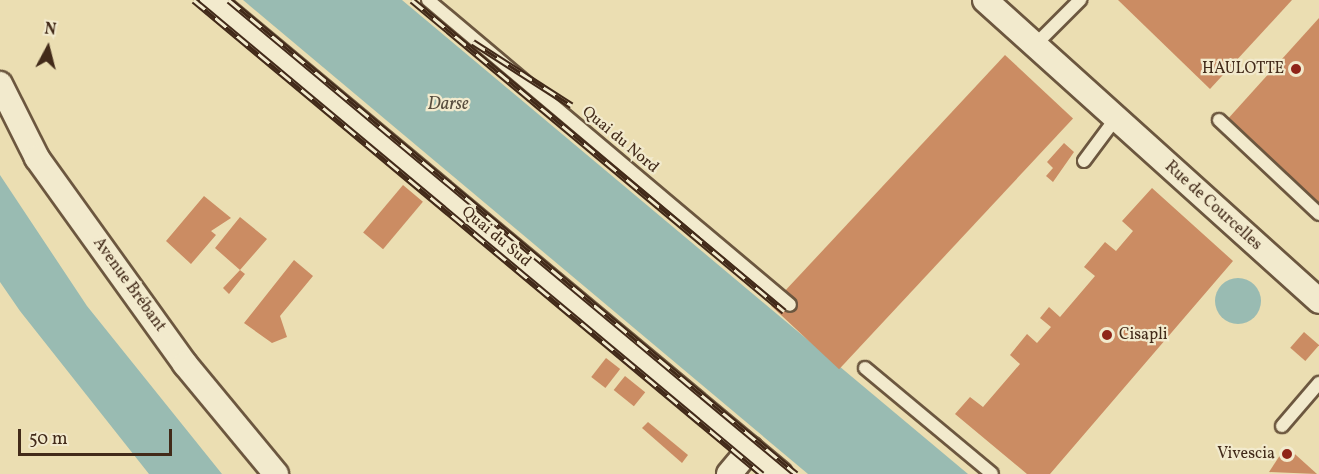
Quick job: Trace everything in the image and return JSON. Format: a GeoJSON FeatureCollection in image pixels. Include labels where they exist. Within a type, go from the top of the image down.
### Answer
{"type":"FeatureCollection","features":[{"type":"Feature","properties":{"kind":"street","name":"Quai du Sud"},"geometry":{"type":"LineString","coordinates":[[213,0],[780,474]]}},
{"type":"Feature","properties":{"kind":"street","name":"Rue de Courcelles"},"geometry":{"type":"LineString","coordinates":[[988,1],[1116,118],[1316,293]]}},
{"type":"Feature","properties":{"kind":"street","name":"Avenue Brébant"},"geometry":{"type":"LineString","coordinates":[[0,84],[44,167],[185,364],[276,474]]}},
{"type":"Feature","properties":{"kind":"street"},"geometry":{"type":"LineString","coordinates":[[729,474],[750,449]]}},
{"type":"Feature","properties":{"kind":"lane","name":"Quai du Nord"},"geometry":{"type":"LineString","coordinates":[[428,0],[790,305]]}},
{"type":"Feature","properties":{"kind":"lane"},"geometry":{"type":"LineString","coordinates":[[1035,45],[1080,0]]}},
{"type":"Feature","properties":{"kind":"lane"},"geometry":{"type":"LineString","coordinates":[[1084,161],[1116,118]]}},
{"type":"Feature","properties":{"kind":"lane"},"geometry":{"type":"LineString","coordinates":[[1219,120],[1319,214]]}},
{"type":"Feature","properties":{"kind":"lane"},"geometry":{"type":"LineString","coordinates":[[865,368],[992,474]]}},
{"type":"Feature","properties":{"kind":"lane"},"geometry":{"type":"LineString","coordinates":[[1282,426],[1319,383]]}},
{"type":"Feature","properties":{"kind":"water","name":"Darse"},"geometry":{"type":"Polygon","coordinates":[[[243,0],[402,0],[968,474],[808,474],[243,0]]]}},
{"type":"Feature","properties":{"kind":"water"},"geometry":{"type":"Polygon","coordinates":[[[0,175],[87,306],[222,474],[149,474],[20,311],[0,282],[0,175]]]}},
{"type":"Feature","properties":{"kind":"water"},"geometry":{"type":"Polygon","coordinates":[[[1238,278],[1254,285],[1261,301],[1254,317],[1238,324],[1222,317],[1215,301],[1222,285],[1238,278]]]}},
{"type":"Feature","properties":{"kind":"building"},"geometry":{"type":"Polygon","coordinates":[[[1118,0],[1292,0],[1210,89],[1118,0]]]}},
{"type":"Feature","properties":{"kind":"building","name":"HAULOTTE"},"geometry":{"type":"Polygon","coordinates":[[[1319,18],[1319,205],[1226,121],[1319,18]]]}},
{"type":"Feature","properties":{"kind":"building"},"geometry":{"type":"Polygon","coordinates":[[[1005,55],[1073,118],[839,369],[771,306],[1005,55]]]}},
{"type":"Feature","properties":{"kind":"building"},"geometry":{"type":"Polygon","coordinates":[[[1064,143],[1074,152],[1053,182],[1046,176],[1053,168],[1047,162],[1064,143]]]}},
{"type":"Feature","properties":{"kind":"building"},"geometry":{"type":"Polygon","coordinates":[[[403,185],[423,202],[383,249],[363,232],[403,185]]]}},
{"type":"Feature","properties":{"kind":"building","name":"Cisapli"},"geometry":{"type":"Polygon","coordinates":[[[1152,188],[1233,261],[1050,474],[1027,474],[955,414],[970,397],[983,407],[1020,364],[1010,355],[1027,334],[1037,343],[1051,327],[1040,318],[1049,307],[1060,317],[1095,276],[1084,267],[1105,242],[1116,251],[1133,231],[1122,221],[1152,188]]]}},
{"type":"Feature","properties":{"kind":"building"},"geometry":{"type":"Polygon","coordinates":[[[204,196],[231,218],[211,231],[216,235],[191,264],[166,241],[204,196]]]}},
{"type":"Feature","properties":{"kind":"building"},"geometry":{"type":"Polygon","coordinates":[[[240,217],[267,239],[240,270],[215,248],[240,217]]]}},
{"type":"Feature","properties":{"kind":"building"},"geometry":{"type":"Polygon","coordinates":[[[294,260],[313,276],[280,316],[287,337],[272,343],[244,323],[294,260]]]}},
{"type":"Feature","properties":{"kind":"building"},"geometry":{"type":"Polygon","coordinates":[[[240,270],[245,274],[229,294],[223,288],[240,270]]]}},
{"type":"Feature","properties":{"kind":"building"},"geometry":{"type":"Polygon","coordinates":[[[1304,332],[1319,345],[1305,361],[1290,348],[1304,332]]]}},
{"type":"Feature","properties":{"kind":"building"},"geometry":{"type":"Polygon","coordinates":[[[606,358],[620,369],[605,388],[591,377],[606,358]]]}},
{"type":"Feature","properties":{"kind":"building"},"geometry":{"type":"Polygon","coordinates":[[[625,376],[645,392],[634,406],[614,390],[625,376]]]}},
{"type":"Feature","properties":{"kind":"building"},"geometry":{"type":"Polygon","coordinates":[[[648,422],[688,455],[682,463],[642,428],[648,422]]]}},
{"type":"Feature","properties":{"kind":"building","name":"Vivescia"},"geometry":{"type":"Polygon","coordinates":[[[1286,446],[1317,474],[1269,472],[1286,446]]]}},
{"type":"Feature","properties":{"kind":"railway"},"geometry":{"type":"LineString","coordinates":[[194,0],[762,474]]}},
{"type":"Feature","properties":{"kind":"railway"},"geometry":{"type":"LineString","coordinates":[[229,0],[796,474]]}},
{"type":"Feature","properties":{"kind":"railway"},"geometry":{"type":"LineString","coordinates":[[412,0],[784,311]]}},
{"type":"Feature","properties":{"kind":"railway"},"geometry":{"type":"LineString","coordinates":[[473,42],[571,105]]}},
{"type":"Feature","properties":{"kind":"place","name":"HAULOTTE"},"geometry":{"type":"Point","coordinates":[1296,69]}},
{"type":"Feature","properties":{"kind":"place","name":"Cisapli"},"geometry":{"type":"Point","coordinates":[1107,335]}},
{"type":"Feature","properties":{"kind":"place","name":"Vivescia"},"geometry":{"type":"Point","coordinates":[1287,454]}}]}
